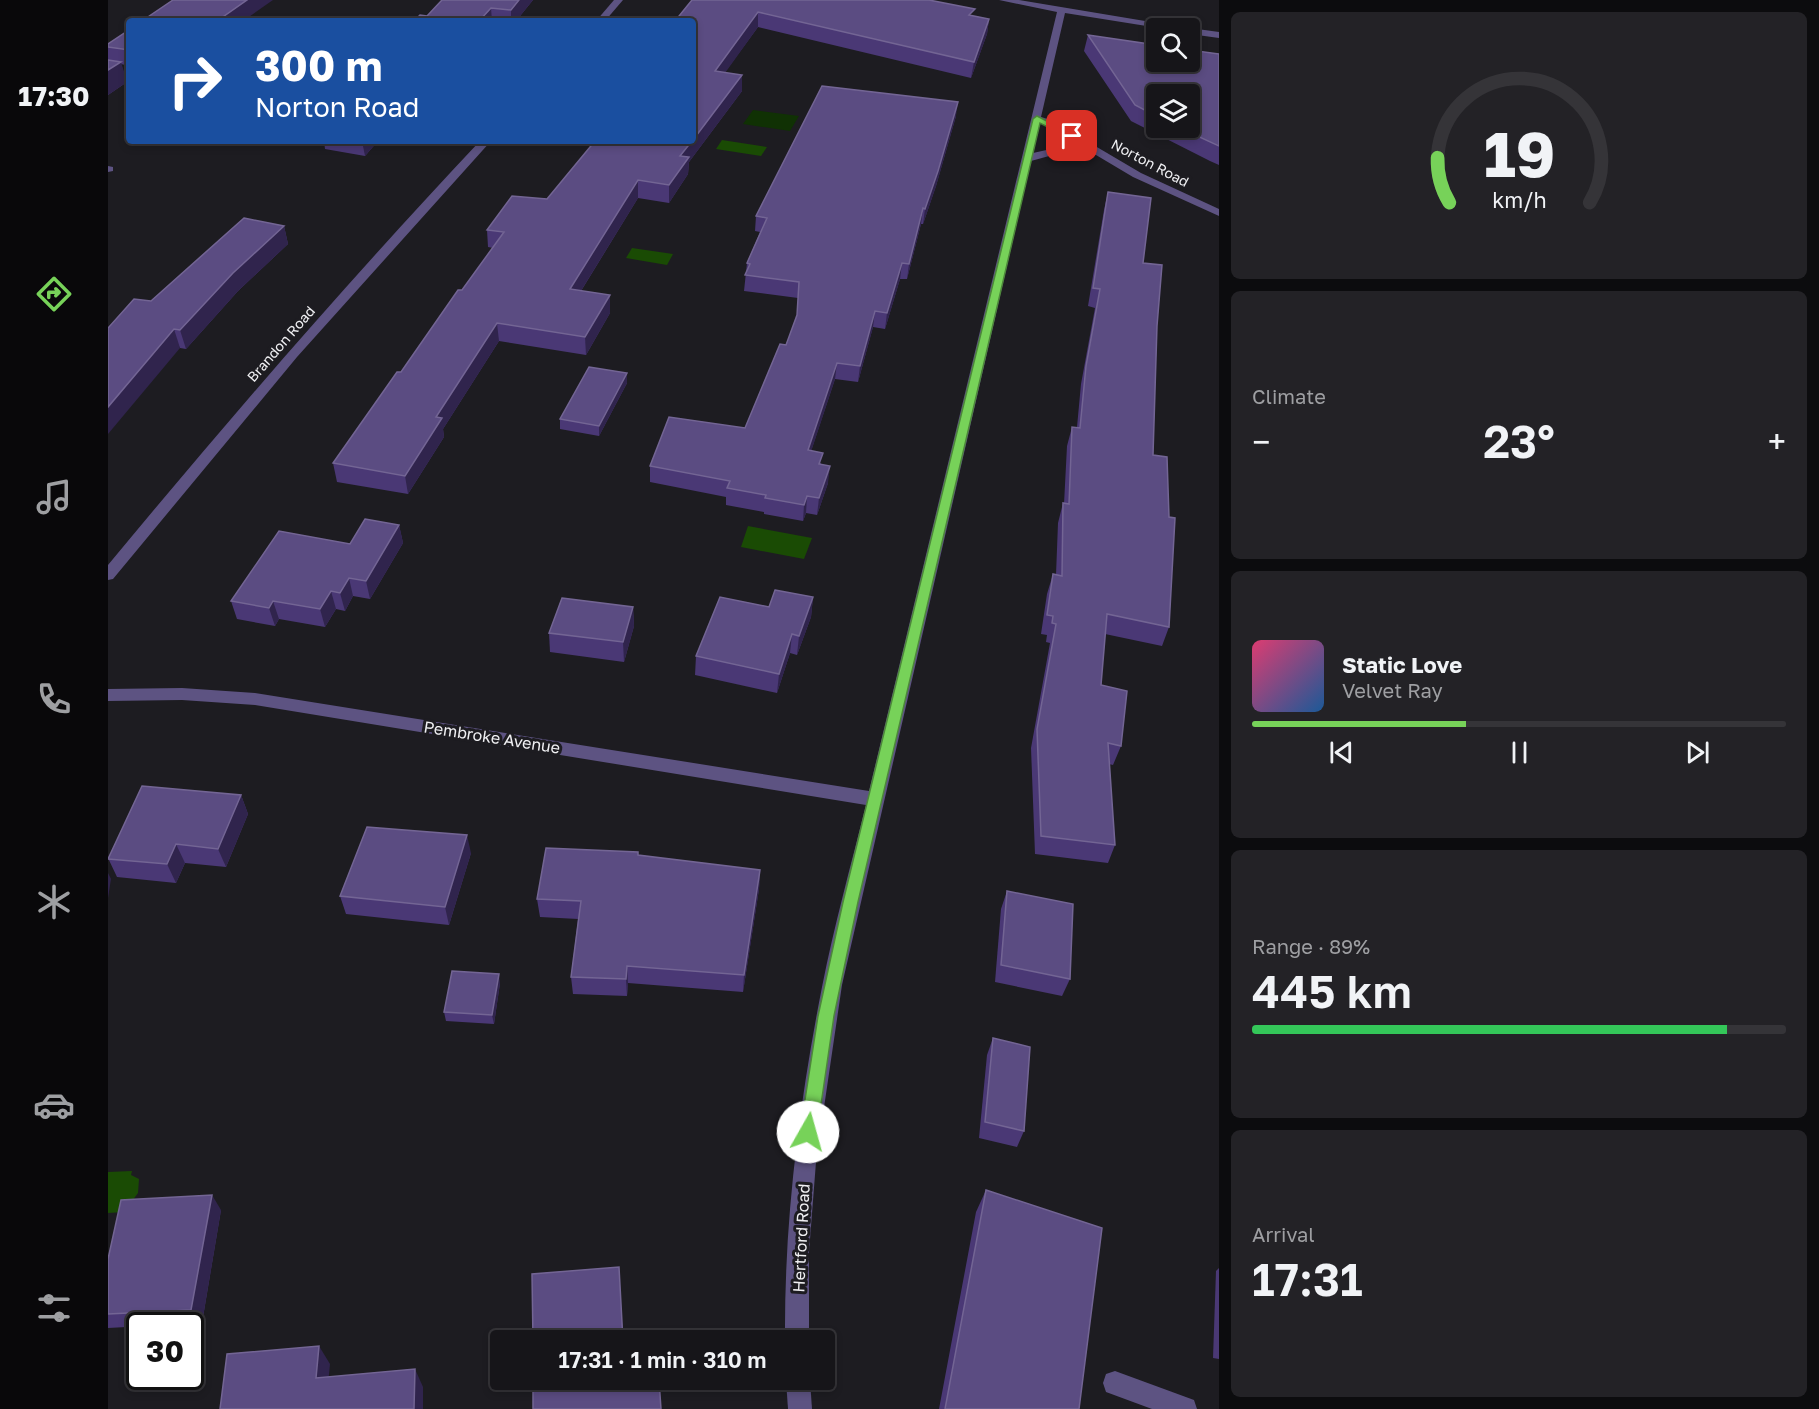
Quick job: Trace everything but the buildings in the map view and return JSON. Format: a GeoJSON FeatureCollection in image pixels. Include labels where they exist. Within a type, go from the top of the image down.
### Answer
{"type":"FeatureCollection","features":[{"type":"Feature","properties":{"kind":"street"},"geometry":{"type":"LineString","coordinates":[[603,18],[619,0]]}},
{"type":"Feature","properties":{"kind":"street"},"geometry":{"type":"LineString","coordinates":[[1003,0],[1061,12],[1146,24]]}},
{"type":"Feature","properties":{"kind":"street","name":"Hertford Road"},"geometry":{"type":"LineString","coordinates":[[797,1330],[799,1244],[810,1113],[832,985],[1061,12]]}},
{"type":"Feature","properties":{"kind":"street"},"geometry":{"type":"LineString","coordinates":[[1200,32],[1219,35]]}},
{"type":"Feature","properties":{"kind":"street","name":"Norton Road"},"geometry":{"type":"LineString","coordinates":[[1037,119],[1045,121],[1170,192],[1219,213]]}},
{"type":"Feature","properties":{"kind":"street","name":"Brandon Road"},"geometry":{"type":"LineString","coordinates":[[108,575],[274,374],[401,230],[483,144]]}},
{"type":"Feature","properties":{"kind":"street"},"geometry":{"type":"LineString","coordinates":[[1027,159],[1038,154],[1057,151],[1102,154]]}},
{"type":"Feature","properties":{"kind":"street","name":"Pembroke Avenue"},"geometry":{"type":"LineString","coordinates":[[108,694],[182,694],[255,699],[874,799]]}},
{"type":"Feature","properties":{"kind":"street"},"geometry":{"type":"LineString","coordinates":[[1115,1383],[1185,1409]]}},
{"type":"Feature","properties":{"kind":"street"},"geometry":{"type":"LineString","coordinates":[[799,1390],[801,1409]]}},
{"type":"Feature","properties":{"kind":"shaded area"},"geometry":{"type":"Polygon","coordinates":[[[753,110],[799,116],[790,131],[743,124],[753,110]]]}},
{"type":"Feature","properties":{"kind":"shaded area"},"geometry":{"type":"Polygon","coordinates":[[[722,140],[767,147],[761,156],[716,149],[722,140]]]}},
{"type":"Feature","properties":{"kind":"shaded area"},"geometry":{"type":"Polygon","coordinates":[[[632,248],[673,254],[667,265],[626,258],[632,248]]]}},
{"type":"Feature","properties":{"kind":"shaded area"},"geometry":{"type":"Polygon","coordinates":[[[748,526],[812,538],[804,559],[741,547],[748,526]]]}},
{"type":"Feature","properties":{"kind":"shaded area"},"geometry":{"type":"Polygon","coordinates":[[[132,1171],[131,1175],[139,1179],[138,1193],[124,1212],[108,1213],[108,1172],[132,1171]]]}},
{"type":"Feature","properties":{"kind":"route"},"geometry":{"type":"LineString","coordinates":[[808,1132],[826,1016],[850,902],[1037,119],[1072,136]]}}]}
